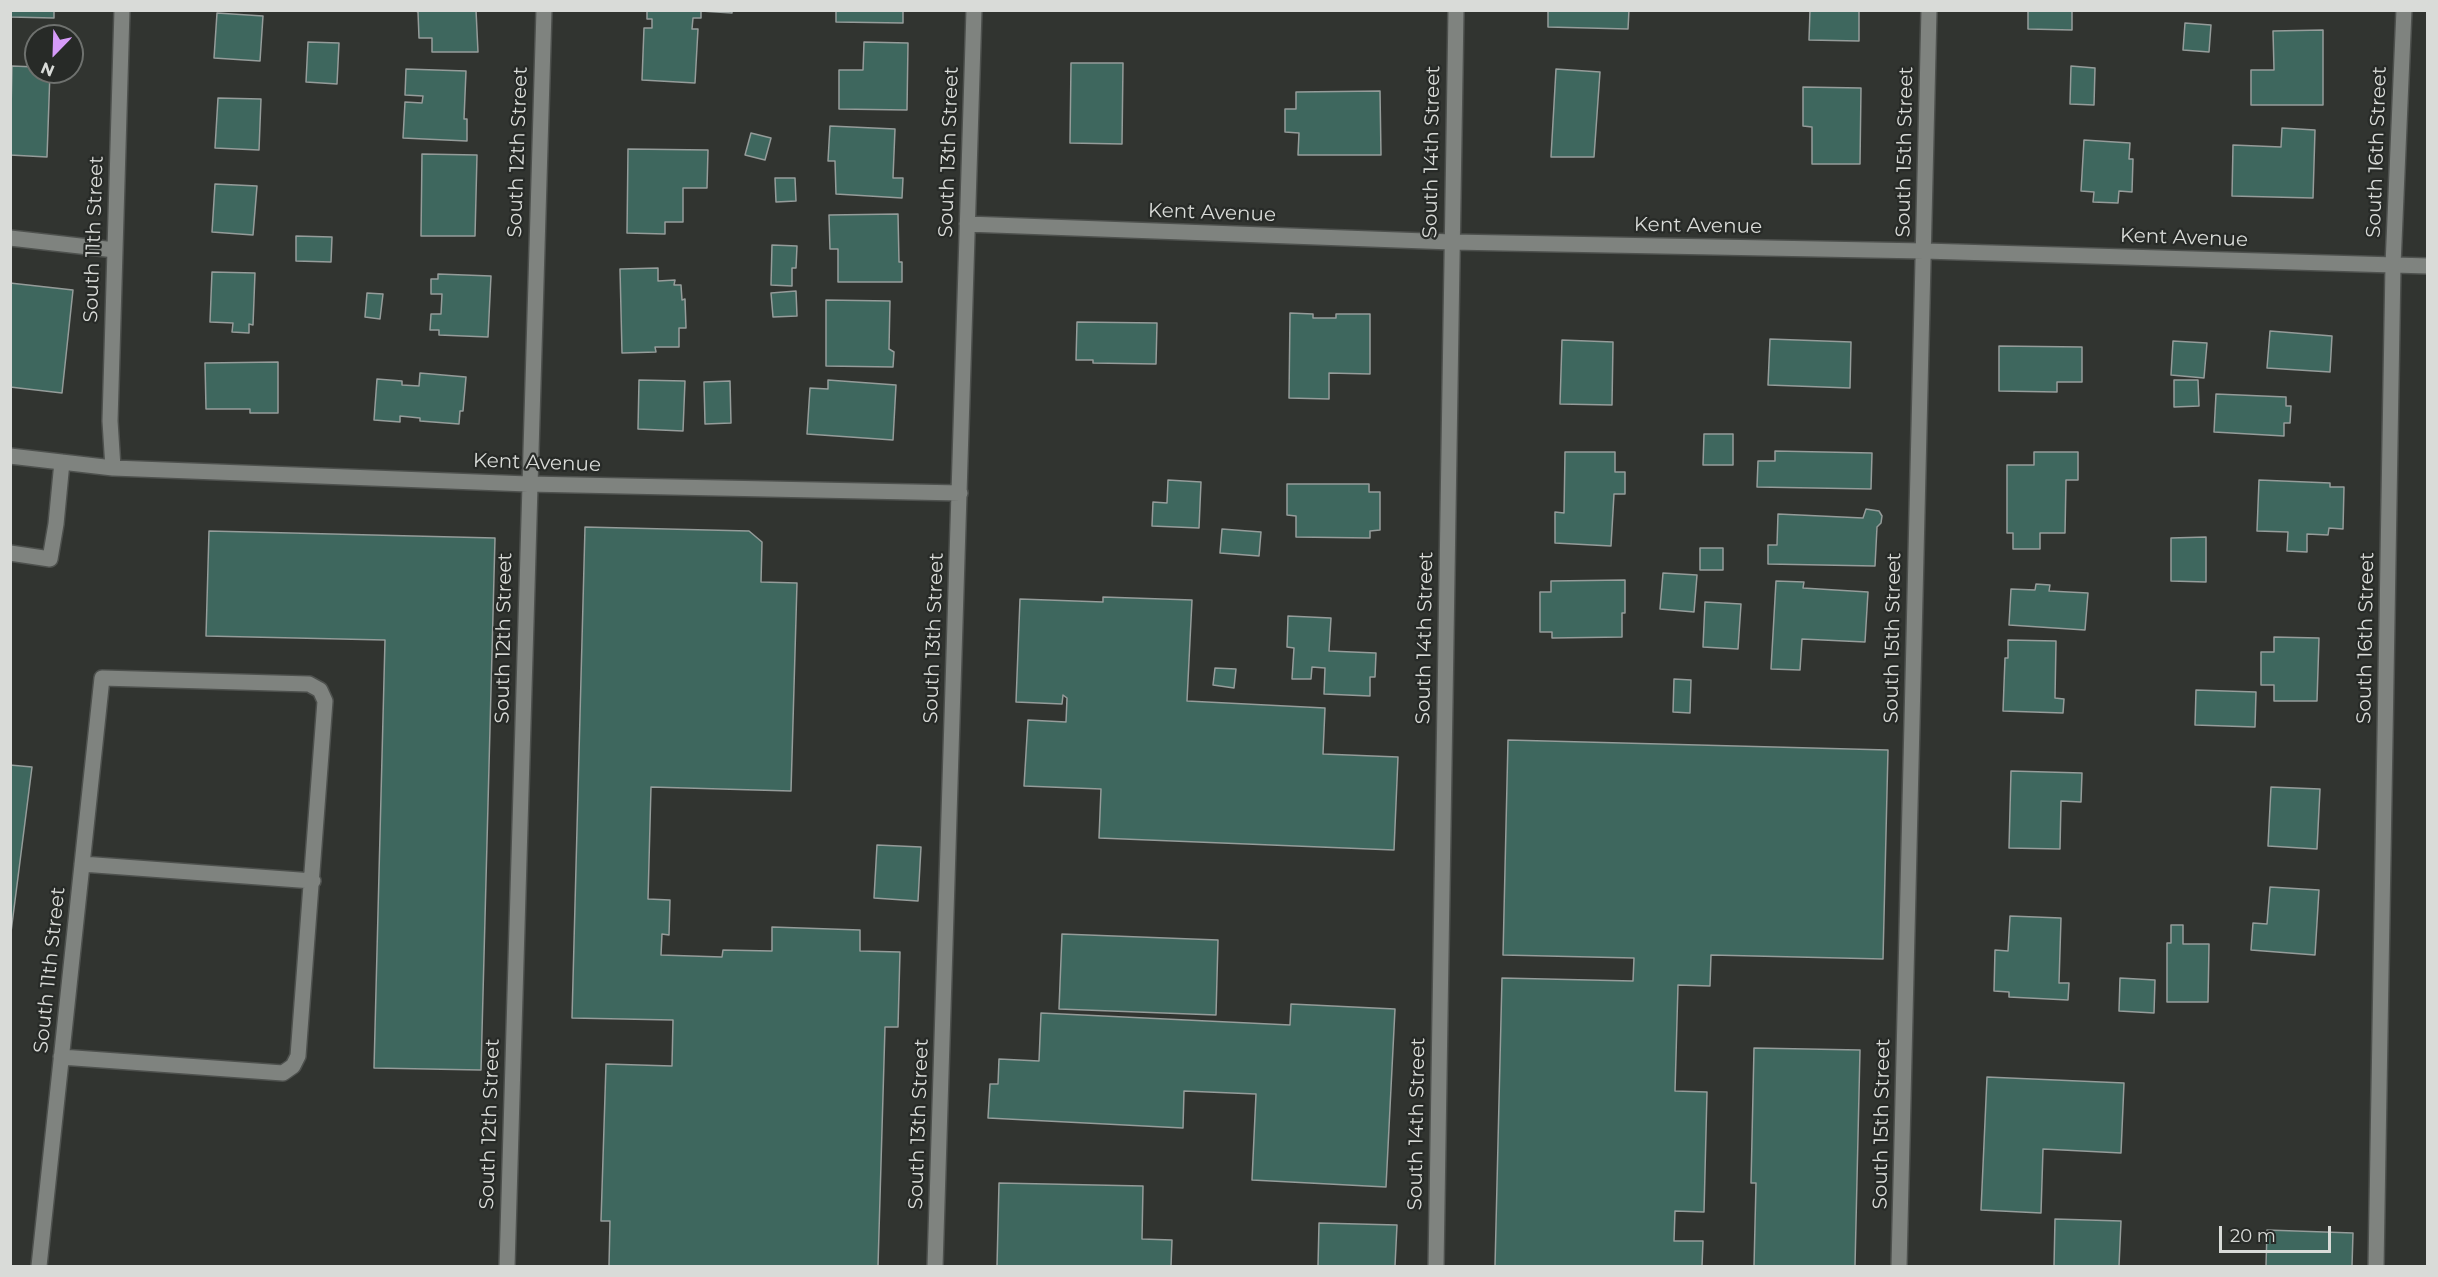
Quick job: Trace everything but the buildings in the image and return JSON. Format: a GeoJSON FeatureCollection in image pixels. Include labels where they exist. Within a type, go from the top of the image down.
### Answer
{"type":"FeatureCollection","features":[{"type":"Feature","properties":{"kind":"street","name":"South 11th Street"},"geometry":{"type":"LineString","coordinates":[[113,468],[110,421],[122,10]]}},
{"type":"Feature","properties":{"kind":"street","name":"South 12th Street"},"geometry":{"type":"LineString","coordinates":[[507,1266],[524,706],[528,484],[544,10]]}},
{"type":"Feature","properties":{"kind":"street","name":"South 13th Street"},"geometry":{"type":"LineString","coordinates":[[935,1266],[974,10]]}},
{"type":"Feature","properties":{"kind":"street","name":"South 14th Street"},"geometry":{"type":"LineString","coordinates":[[1436,1266],[1456,10]]}},
{"type":"Feature","properties":{"kind":"street","name":"South 15th Street"},"geometry":{"type":"LineString","coordinates":[[1899,1266],[1929,10]]}},
{"type":"Feature","properties":{"kind":"street","name":"South 16th Street"},"geometry":{"type":"LineString","coordinates":[[2376,1266],[2393,265],[2404,10]]}},
{"type":"Feature","properties":{"kind":"street","name":"Kent Avenue"},"geometry":{"type":"LineString","coordinates":[[967,224],[1452,242],[1924,251],[2427,266]]}},
{"type":"Feature","properties":{"kind":"street"},"geometry":{"type":"LineString","coordinates":[[10,238],[115,250]]}},
{"type":"Feature","properties":{"kind":"street","name":"Kent Avenue"},"geometry":{"type":"LineString","coordinates":[[10,456],[113,468],[528,484],[960,493]]}},
{"type":"Feature","properties":{"kind":"street"},"geometry":{"type":"LineString","coordinates":[[10,553],[50,559],[62,462]]}},
{"type":"Feature","properties":{"kind":"street","name":"South 11th Street"},"geometry":{"type":"LineString","coordinates":[[39,1266],[102,678],[309,684],[320,690],[325,701],[313,881]]}},
{"type":"Feature","properties":{"kind":"street"},"geometry":{"type":"LineString","coordinates":[[62,1057],[283,1073],[293,1066],[298,1056],[313,881],[82,864]]}}]}
